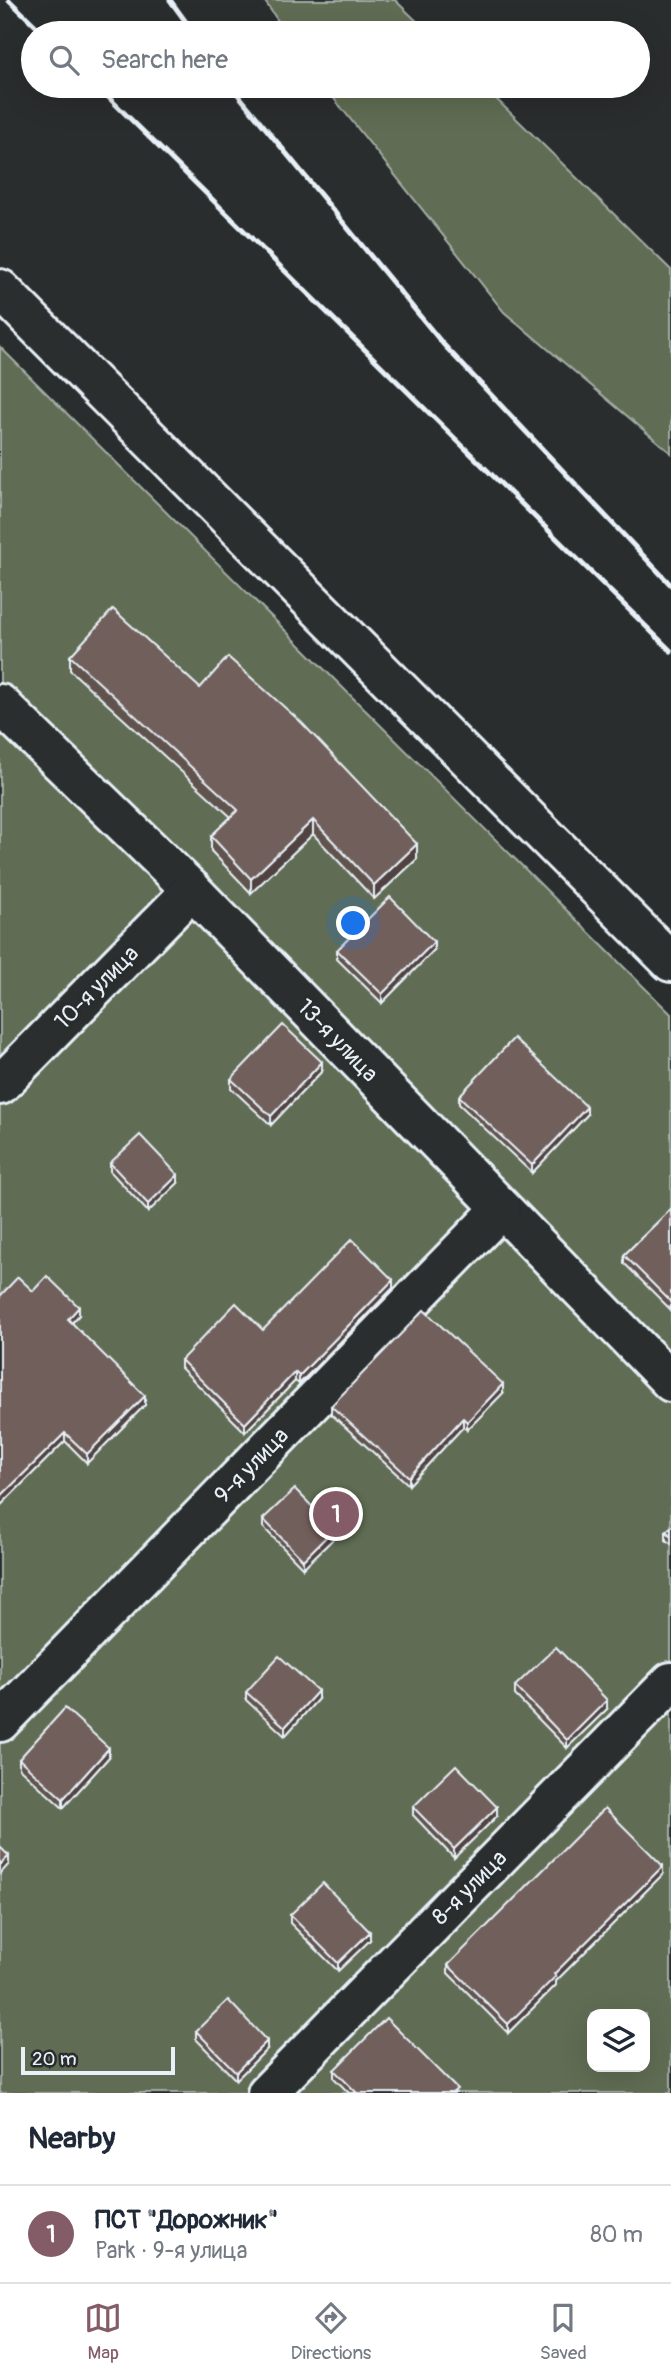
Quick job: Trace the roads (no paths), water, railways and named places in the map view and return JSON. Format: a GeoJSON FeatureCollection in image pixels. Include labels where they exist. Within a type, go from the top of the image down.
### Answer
{"type":"FeatureCollection","features":[{"type":"Feature","properties":{"kind":"street"},"geometry":{"type":"LineString","coordinates":[[0,289],[671,962]]}},
{"type":"Feature","properties":{"kind":"street","name":"13-я улица"},"geometry":{"type":"LineString","coordinates":[[0,704],[192,890],[671,1382]]}},
{"type":"Feature","properties":{"kind":"street","name":"10-я улица"},"geometry":{"type":"LineString","coordinates":[[0,1085],[192,890]]}},
{"type":"Feature","properties":{"kind":"street","name":"9-я улица"},"geometry":{"type":"LineString","coordinates":[[0,1722],[501,1209]]}},
{"type":"Feature","properties":{"kind":"street","name":"8-я улица"},"geometry":{"type":"LineString","coordinates":[[267,2093],[671,1682]]}},
{"type":"Feature","properties":{"kind":"railway"},"geometry":{"type":"LineString","coordinates":[[9,0],[31,21]]}},
{"type":"Feature","properties":{"kind":"railway"},"geometry":{"type":"LineString","coordinates":[[170,0],[185,21]]}},
{"type":"Feature","properties":{"kind":"railway"},"geometry":{"type":"LineString","coordinates":[[109,98],[671,651]]}},
{"type":"Feature","properties":{"kind":"railway"},"geometry":{"type":"LineString","coordinates":[[241,98],[443,344],[671,585]]}},
{"type":"Feature","properties":{"kind":"place","name":"ПСТ \"Дорожник\""},"geometry":{"type":"Point","coordinates":[336,1514]}}]}
